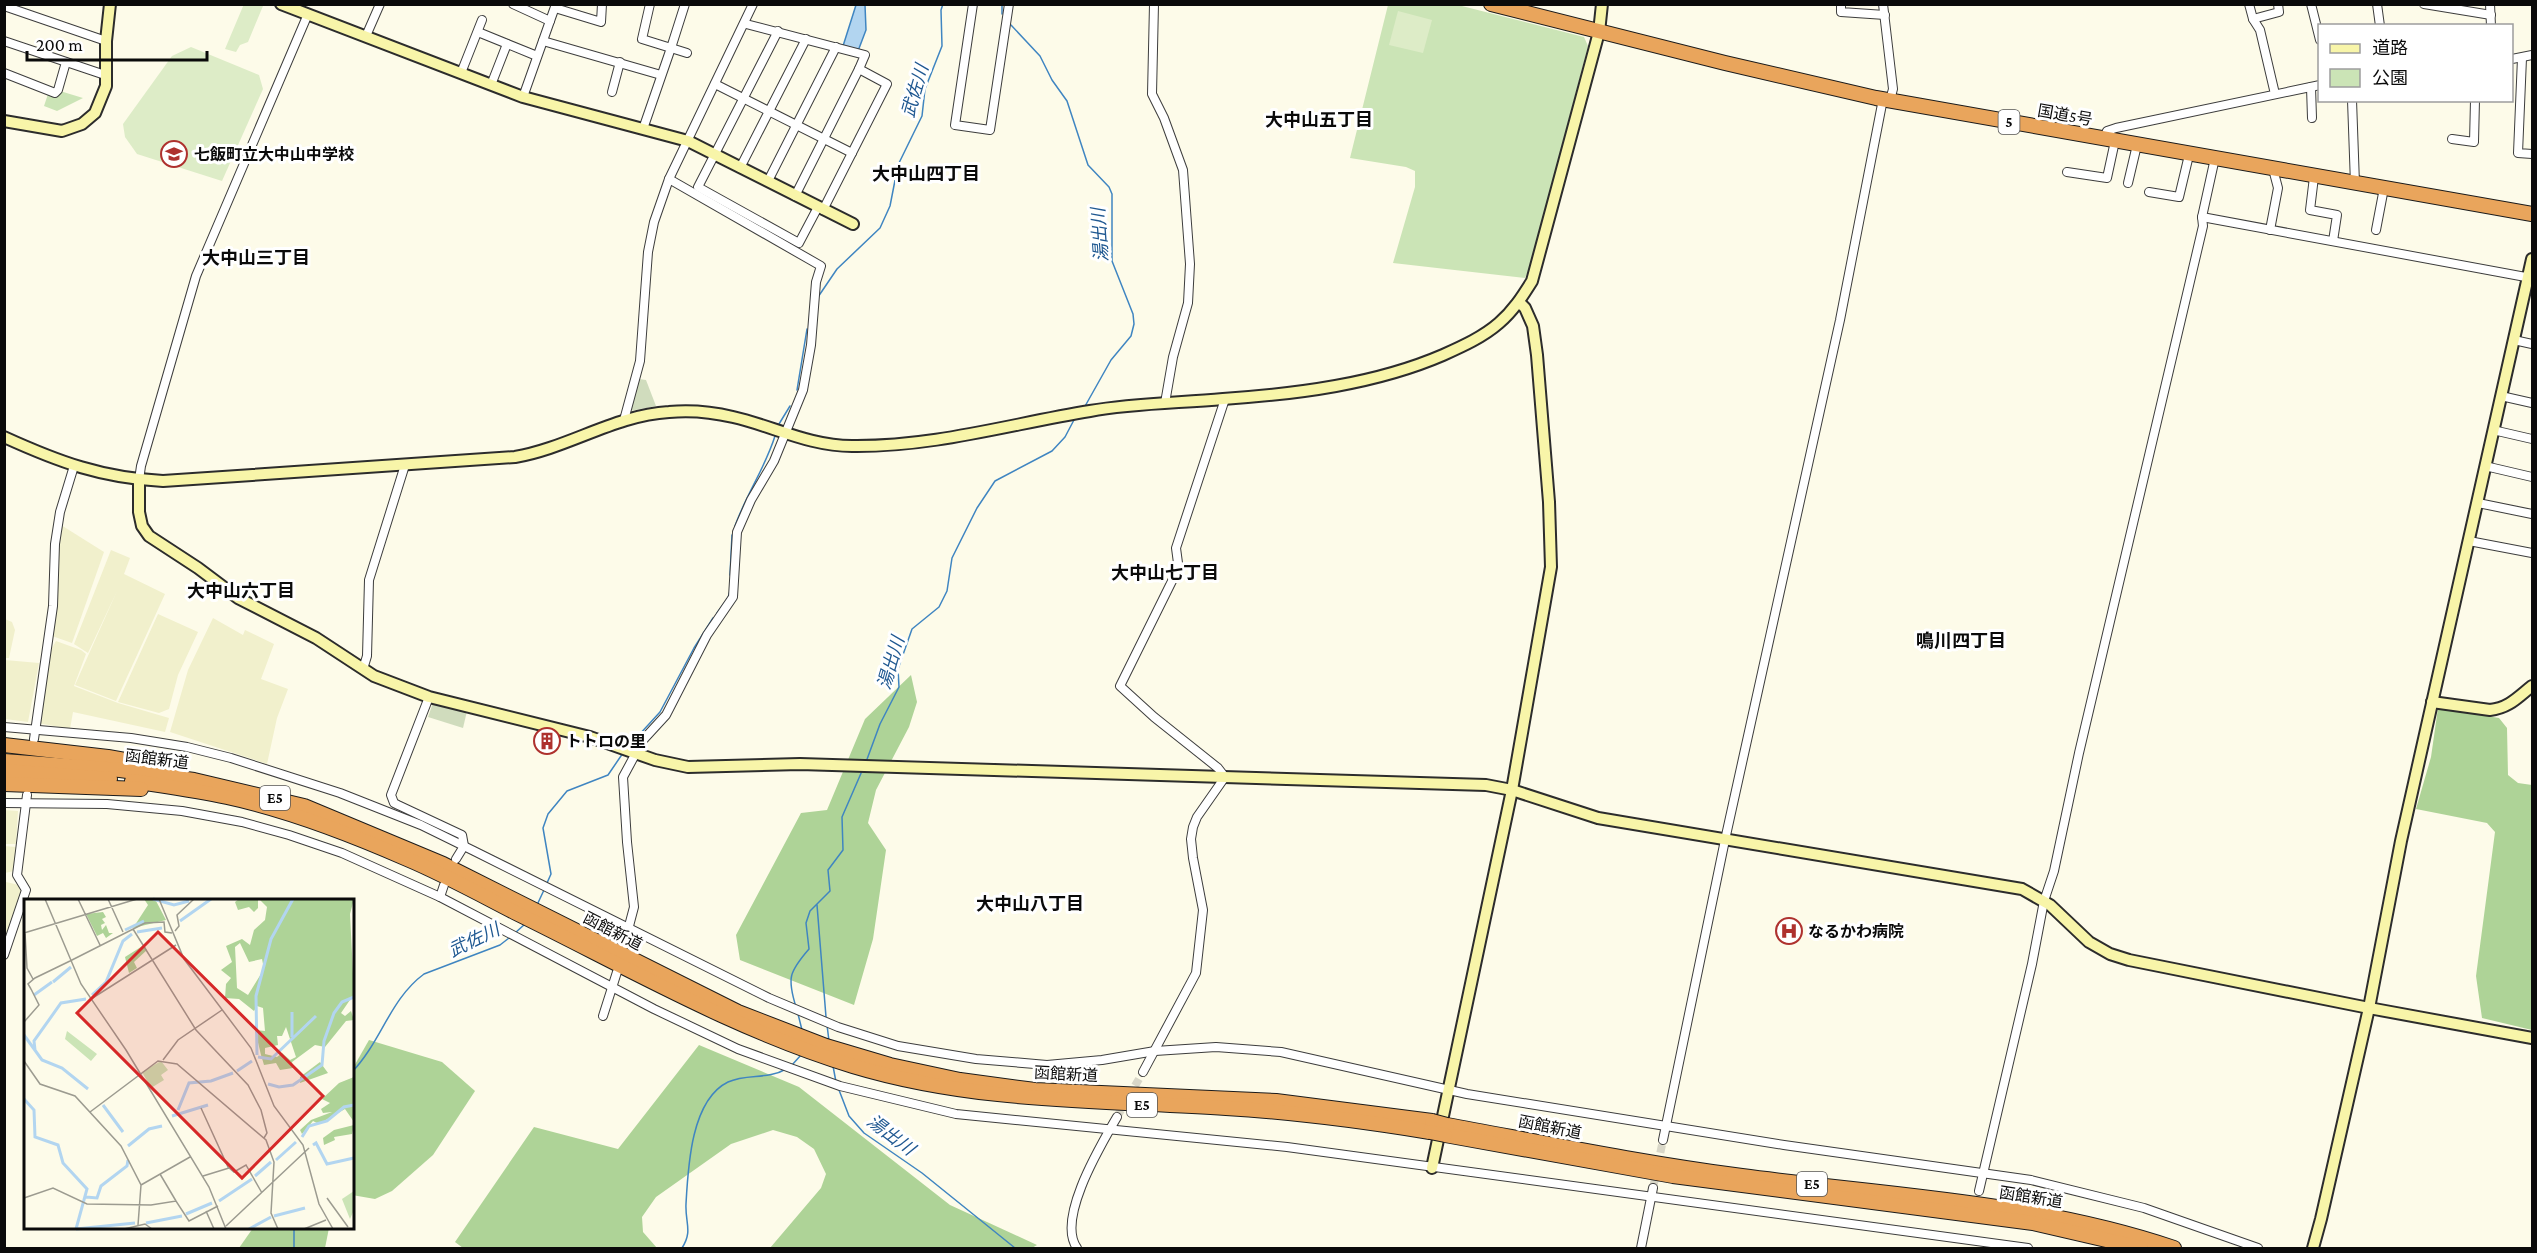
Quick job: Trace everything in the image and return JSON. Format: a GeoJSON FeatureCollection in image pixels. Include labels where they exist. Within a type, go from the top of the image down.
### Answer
{"type":"FeatureCollection","features":[{"type":"Feature","properties":{"kind":"highway","name":"国道5号"},"geometry":{"type":"LineString","coordinates":[[1491,4],[1886,100],[2532,214]]}},
{"type":"Feature","properties":{"kind":"highway"},"geometry":{"type":"LineString","coordinates":[[4,745],[147,763],[221,779],[304,806]]}},
{"type":"Feature","properties":{"kind":"highway","name":"函館新道"},"geometry":{"type":"LineString","coordinates":[[4,761],[120,770],[194,780],[304,806],[423,855],[522,910]]}},
{"type":"Feature","properties":{"kind":"highway","name":"函館新道"},"geometry":{"type":"LineString","coordinates":[[4,771],[119,779],[230,797],[313,822],[408,859],[522,910],[760,1027],[858,1062],[960,1080],[1035,1090],[1276,1101],[1431,1127],[1683,1177],[2033,1223],[2141,1248]]}},
{"type":"Feature","properties":{"kind":"highway"},"geometry":{"type":"LineString","coordinates":[[4,784],[133,788],[230,797]]}},
{"type":"Feature","properties":{"kind":"highway","name":"函館新道"},"geometry":{"type":"LineString","coordinates":[[1446,1130],[1723,1173],[2035,1213],[2100,1226],[2174,1248]]}},
{"type":"Feature","properties":{"kind":"street"},"geometry":{"type":"LineString","coordinates":[[4,122],[62,132],[88,119],[98,108],[106,86],[106,41],[110,4]]}},
{"type":"Feature","properties":{"kind":"street"},"geometry":{"type":"LineString","coordinates":[[281,4],[523,97],[688,141],[853,224]]}},
{"type":"Feature","properties":{"kind":"street"},"geometry":{"type":"LineString","coordinates":[[366,36],[380,4]]}},
{"type":"Feature","properties":{"kind":"street"},"geometry":{"type":"LineString","coordinates":[[513,4],[550,21]]}},
{"type":"Feature","properties":{"kind":"street"},"geometry":{"type":"LineString","coordinates":[[523,97],[556,6],[601,22],[602,4]]}},
{"type":"Feature","properties":{"kind":"street"},"geometry":{"type":"LineString","coordinates":[[650,4],[642,39],[687,53]]}},
{"type":"Feature","properties":{"kind":"street"},"geometry":{"type":"LineString","coordinates":[[643,129],[685,4]]}},
{"type":"Feature","properties":{"kind":"street"},"geometry":{"type":"LineString","coordinates":[[624,420],[644,338],[651,236],[669,179],[746,24],[753,4]]}},
{"type":"Feature","properties":{"kind":"street"},"geometry":{"type":"LineString","coordinates":[[973,4],[955,125],[990,130],[1009,4]]}},
{"type":"Feature","properties":{"kind":"street"},"geometry":{"type":"LineString","coordinates":[[1154,4],[1152,94],[1164,118],[1183,170],[1190,264],[1188,303],[1173,357],[1165,403]]}},
{"type":"Feature","properties":{"kind":"street"},"geometry":{"type":"LineString","coordinates":[[4,437],[74,466],[121,478],[200,479],[531,454],[624,420],[665,412],[701,411],[734,417],[826,445],[909,444],[970,435],[1088,411],[1302,390],[1410,369],[1480,337],[1497,325],[1519,302],[1532,281],[1599,32],[1602,4]]}},
{"type":"Feature","properties":{"kind":"street"},"geometry":{"type":"LineString","coordinates":[[1841,4],[1841,12],[1885,15]]}},
{"type":"Feature","properties":{"kind":"street"},"geometry":{"type":"LineString","coordinates":[[1663,1140],[1725,840],[1840,320],[1886,100],[1893,89],[1883,4]]}},
{"type":"Feature","properties":{"kind":"street"},"geometry":{"type":"LineString","coordinates":[[2249,4],[2253,19],[2260,30],[2275,94]]}},
{"type":"Feature","properties":{"kind":"street"},"geometry":{"type":"LineString","coordinates":[[2253,19],[2279,12],[2278,4]]}},
{"type":"Feature","properties":{"kind":"street"},"geometry":{"type":"LineString","coordinates":[[2311,4],[2318,36]]}},
{"type":"Feature","properties":{"kind":"street"},"geometry":{"type":"LineString","coordinates":[[2377,4],[2380,24]]}},
{"type":"Feature","properties":{"kind":"street"},"geometry":{"type":"LineString","coordinates":[[2424,4],[2491,15]]}},
{"type":"Feature","properties":{"kind":"street"},"geometry":{"type":"LineString","coordinates":[[2490,4],[2492,24]]}},
{"type":"Feature","properties":{"kind":"street"},"geometry":{"type":"LineString","coordinates":[[4,6],[106,41]]}},
{"type":"Feature","properties":{"kind":"street"},"geometry":{"type":"LineString","coordinates":[[308,14],[196,276],[141,466],[139,512],[142,526],[149,536],[238,598],[316,638],[363,669],[407,690],[546,725],[630,750],[655,760],[688,767],[800,764],[874,766],[1463,783],[1512,790],[1598,818],[2003,884],[2022,889],[2044,901],[2089,942],[2110,954],[2147,964],[2532,1038]]}},
{"type":"Feature","properties":{"kind":"street"},"geometry":{"type":"LineString","coordinates":[[461,74],[482,20]]}},
{"type":"Feature","properties":{"kind":"street"},"geometry":{"type":"LineString","coordinates":[[746,24],[865,55],[795,196]]}},
{"type":"Feature","properties":{"kind":"street"},"geometry":{"type":"LineString","coordinates":[[778,31],[698,187],[799,243],[852,153],[887,84],[859,69]]}},
{"type":"Feature","properties":{"kind":"street"},"geometry":{"type":"LineString","coordinates":[[478,32],[537,56]]}},
{"type":"Feature","properties":{"kind":"street"},"geometry":{"type":"LineString","coordinates":[[740,168],[806,39]]}},
{"type":"Feature","properties":{"kind":"street"},"geometry":{"type":"LineString","coordinates":[[543,40],[661,75]]}},
{"type":"Feature","properties":{"kind":"street"},"geometry":{"type":"LineString","coordinates":[[4,41],[105,75]]}},
{"type":"Feature","properties":{"kind":"street"},"geometry":{"type":"LineString","coordinates":[[491,85],[507,44]]}},
{"type":"Feature","properties":{"kind":"street"},"geometry":{"type":"LineString","coordinates":[[768,181],[836,47]]}},
{"type":"Feature","properties":{"kind":"street"},"geometry":{"type":"LineString","coordinates":[[2513,59],[2532,55]]}},
{"type":"Feature","properties":{"kind":"street"},"geometry":{"type":"LineString","coordinates":[[2522,58],[2518,153],[2532,154]]}},
{"type":"Feature","properties":{"kind":"street"},"geometry":{"type":"LineString","coordinates":[[4,73],[54,93],[58,90],[66,62]]}},
{"type":"Feature","properties":{"kind":"street"},"geometry":{"type":"LineString","coordinates":[[612,92],[620,63]]}},
{"type":"Feature","properties":{"kind":"street"},"geometry":{"type":"LineString","coordinates":[[716,84],[852,153]]}},
{"type":"Feature","properties":{"kind":"street"},"geometry":{"type":"LineString","coordinates":[[2067,172],[2107,178],[2109,140],[2107,131],[2116,128],[2315,86],[2312,118]]}},
{"type":"Feature","properties":{"kind":"street"},"geometry":{"type":"LineString","coordinates":[[2352,102],[2355,184]]}},
{"type":"Feature","properties":{"kind":"street"},"geometry":{"type":"LineString","coordinates":[[2452,139],[2474,142],[2475,102]]}},
{"type":"Feature","properties":{"kind":"street"},"geometry":{"type":"LineString","coordinates":[[2128,183],[2137,145]]}},
{"type":"Feature","properties":{"kind":"street"},"geometry":{"type":"LineString","coordinates":[[2149,192],[2179,196],[2190,155]]}},
{"type":"Feature","properties":{"kind":"street"},"geometry":{"type":"LineString","coordinates":[[1979,1191],[2032,964],[2044,901],[2054,871],[2079,753],[2203,226],[2202,217],[2215,158]]}},
{"type":"Feature","properties":{"kind":"street"},"geometry":{"type":"LineString","coordinates":[[2270,230],[2278,188],[2274,169]]}},
{"type":"Feature","properties":{"kind":"street"},"geometry":{"type":"LineString","coordinates":[[2314,177],[2310,210],[2337,215],[2332,241]]}},
{"type":"Feature","properties":{"kind":"street"},"geometry":{"type":"LineString","coordinates":[[624,945],[634,907],[623,777],[630,750],[643,740],[666,715],[707,635],[733,597],[737,532],[751,500],[770,470],[803,390],[811,345],[812,307],[820,266],[669,179]]}},
{"type":"Feature","properties":{"kind":"street"},"geometry":{"type":"LineString","coordinates":[[2376,230],[2384,188]]}},
{"type":"Feature","properties":{"kind":"street"},"geometry":{"type":"LineString","coordinates":[[2202,217],[2530,278]]}},
{"type":"Feature","properties":{"kind":"street"},"geometry":{"type":"LineString","coordinates":[[2313,1248],[2369,1008],[2387,904],[2493,430],[2530,278],[2532,259]]}},
{"type":"Feature","properties":{"kind":"street"},"geometry":{"type":"LineString","coordinates":[[1432,1168],[1512,790],[1551,567],[1549,502],[1537,355],[1533,326],[1525,308],[1519,302]]}},
{"type":"Feature","properties":{"kind":"street"},"geometry":{"type":"LineString","coordinates":[[2514,340],[2532,344]]}},
{"type":"Feature","properties":{"kind":"street"},"geometry":{"type":"LineString","coordinates":[[2501,396],[2532,403]]}},
{"type":"Feature","properties":{"kind":"street"},"geometry":{"type":"LineString","coordinates":[[1225,399],[1176,548],[1178,563],[1174,577],[1120,686],[1154,717],[1218,768],[1225,777]]}},
{"type":"Feature","properties":{"kind":"street"},"geometry":{"type":"LineString","coordinates":[[2493,430],[2532,439]]}},
{"type":"Feature","properties":{"kind":"street"},"geometry":{"type":"LineString","coordinates":[[363,669],[367,656],[369,580],[405,465]]}},
{"type":"Feature","properties":{"kind":"street"},"geometry":{"type":"LineString","coordinates":[[34,735],[54,606],[55,544],[60,512],[74,466]]}},
{"type":"Feature","properties":{"kind":"street"},"geometry":{"type":"LineString","coordinates":[[2485,466],[2532,477]]}},
{"type":"Feature","properties":{"kind":"street"},"geometry":{"type":"LineString","coordinates":[[2478,503],[2532,514]]}},
{"type":"Feature","properties":{"kind":"street"},"geometry":{"type":"LineString","coordinates":[[2469,541],[2532,553]]}},
{"type":"Feature","properties":{"kind":"street"},"geometry":{"type":"LineString","coordinates":[[2432,702],[2490,710],[2498,709],[2513,703],[2532,686]]}},
{"type":"Feature","properties":{"kind":"street"},"geometry":{"type":"LineString","coordinates":[[429,697],[392,799],[398,806],[462,835],[464,846],[456,859]]}},
{"type":"Feature","properties":{"kind":"street"},"geometry":{"type":"LineString","coordinates":[[4,727],[34,735],[130,738],[187,747],[231,758],[340,793],[464,846],[769,998],[838,1027],[898,1046],[1025,1065],[1091,1062],[1155,1051],[1216,1047],[1263,1050],[1317,1059],[1447,1090],[1666,1127],[2064,1187],[2144,1208],[2258,1248]]}},
{"type":"Feature","properties":{"kind":"street"},"geometry":{"type":"LineString","coordinates":[[1143,1072],[1196,973],[1203,910],[1191,839],[1197,817],[1225,777]]}},
{"type":"Feature","properties":{"kind":"street"},"geometry":{"type":"LineString","coordinates":[[4,955],[26,890],[17,875],[26,799]]}},
{"type":"Feature","properties":{"kind":"street"},"geometry":{"type":"LineString","coordinates":[[4,803],[26,799],[183,811],[243,822],[290,835],[342,853],[440,897],[654,1009],[757,1056],[840,1086],[956,1114],[1287,1147],[2028,1248]]}},
{"type":"Feature","properties":{"kind":"street"},"geometry":{"type":"LineString","coordinates":[[440,897],[444,885]]}},
{"type":"Feature","properties":{"kind":"street"},"geometry":{"type":"LineString","coordinates":[[603,1016],[617,972]]}},
{"type":"Feature","properties":{"kind":"street"},"geometry":{"type":"LineString","coordinates":[[1077,1248],[1072,1238],[1073,1213],[1077,1197],[1117,1117]]}},
{"type":"Feature","properties":{"kind":"street"},"geometry":{"type":"LineString","coordinates":[[1641,1248],[1653,1188]]}},
{"type":"Feature","properties":{"kind":"green space"},"geometry":{"type":"Polygon","coordinates":[[[244,4],[263,6],[248,42],[240,45],[236,52],[225,49],[244,4]]]}},
{"type":"Feature","properties":{"kind":"green space"},"geometry":{"type":"Polygon","coordinates":[[[1388,5],[1458,5],[1584,37],[1588,46],[1531,264],[1525,278],[1393,263],[1415,187],[1415,171],[1406,167],[1350,158],[1388,5]]]}},
{"type":"Feature","properties":{"kind":"green space"},"geometry":{"type":"Polygon","coordinates":[[[1398,11],[1432,20],[1423,53],[1389,45],[1398,11]]]}},
{"type":"Feature","properties":{"kind":"green space"},"geometry":{"type":"Polygon","coordinates":[[[191,47],[259,75],[263,89],[222,181],[137,154],[125,137],[123,124],[172,56],[191,47]]]}},
{"type":"Feature","properties":{"kind":"green space"},"geometry":{"type":"Polygon","coordinates":[[[60,91],[83,98],[57,111],[44,106],[48,94],[57,97],[60,91]]]}},
{"type":"Feature","properties":{"kind":"green space"},"geometry":{"type":"Polygon","coordinates":[[[639,379],[646,380],[656,406],[630,411],[639,379]]]}},
{"type":"Feature","properties":{"kind":"green space"},"geometry":{"type":"Polygon","coordinates":[[[61,525],[104,552],[72,643],[52,636],[57,546],[61,525]]]}},
{"type":"Feature","properties":{"kind":"green space"},"geometry":{"type":"Polygon","coordinates":[[[111,550],[130,558],[124,574],[165,594],[116,701],[75,685],[117,591],[88,653],[74,644],[111,550]]]}},
{"type":"Feature","properties":{"kind":"green space"},"geometry":{"type":"Polygon","coordinates":[[[158,614],[198,632],[178,675],[169,709],[159,713],[118,702],[158,614]]]}},
{"type":"Feature","properties":{"kind":"green space"},"geometry":{"type":"Polygon","coordinates":[[[213,618],[243,635],[245,630],[274,644],[261,679],[288,689],[277,718],[267,764],[170,732],[188,670],[213,618]]]}},
{"type":"Feature","properties":{"kind":"green space"},"geometry":{"type":"Polygon","coordinates":[[[5,619],[12,622],[15,630],[9,658],[5,658],[5,619]]]}},
{"type":"Feature","properties":{"kind":"green space"},"geometry":{"type":"Polygon","coordinates":[[[56,641],[86,654],[74,686],[118,703],[169,718],[165,732],[73,712],[70,729],[38,723],[49,653],[56,641]]]}},
{"type":"Feature","properties":{"kind":"green space"},"geometry":{"type":"Polygon","coordinates":[[[5,660],[39,663],[28,722],[5,719],[5,660]]]}},
{"type":"Feature","properties":{"kind":"green space"},"geometry":{"type":"Polygon","coordinates":[[[911,675],[917,702],[909,727],[876,790],[868,823],[886,850],[873,939],[854,1005],[740,960],[736,935],[801,813],[827,810],[865,719],[911,675]]]}},
{"type":"Feature","properties":{"kind":"green space"},"geometry":{"type":"Polygon","coordinates":[[[433,703],[467,711],[463,728],[428,717],[433,703]]]}},
{"type":"Feature","properties":{"kind":"green space"},"geometry":{"type":"Polygon","coordinates":[[[2438,708],[2499,718],[2507,728],[2508,775],[2518,783],[2532,785],[2532,1030],[2482,1018],[2476,976],[2495,832],[2487,823],[2416,809],[2431,757],[2438,708]]]}},
{"type":"Feature","properties":{"kind":"green space"},"geometry":{"type":"Polygon","coordinates":[[[4,810],[18,811],[16,844],[5,844],[4,810]]]}},
{"type":"Feature","properties":{"kind":"green space"},"geometry":{"type":"Polygon","coordinates":[[[4,846],[16,847],[14,871],[5,873],[4,846]]]}},
{"type":"Feature","properties":{"kind":"green space"},"geometry":{"type":"Polygon","coordinates":[[[6,882],[19,885],[22,892],[5,943],[6,882]]]}},
{"type":"Feature","properties":{"kind":"green space"},"geometry":{"type":"Polygon","coordinates":[[[369,1040],[442,1062],[475,1091],[433,1155],[392,1191],[375,1199],[354,1195],[354,1066],[369,1040]]]}},
{"type":"Feature","properties":{"kind":"green space"},"geometry":{"type":"Polygon","coordinates":[[[699,1045],[799,1087],[950,1205],[1037,1245],[1032,1248],[770,1248],[821,1188],[826,1174],[814,1149],[797,1137],[773,1130],[731,1144],[656,1197],[642,1217],[643,1232],[657,1248],[463,1248],[455,1242],[534,1127],[618,1149],[699,1045]]]}},
{"type":"Feature","properties":{"kind":"green space"},"geometry":{"type":"Polygon","coordinates":[[[252,1229],[329,1229],[325,1248],[239,1248],[252,1229]]]}},
{"type":"Feature","properties":{"kind":"water"},"geometry":{"type":"Polygon","coordinates":[[[856,5],[865,5],[866,30],[858,51],[843,46],[856,5]]]}},
{"type":"Feature","properties":{"kind":"waterway","name":"武佐川"},"geometry":{"type":"LineString","coordinates":[[818,297],[837,269],[880,228],[890,206],[898,165],[922,116],[925,89],[942,46],[941,10],[943,4]]}},
{"type":"Feature","properties":{"kind":"waterway","name":"湯出川"},"geometry":{"type":"LineString","coordinates":[[1002,4],[1002,14]]}},
{"type":"Feature","properties":{"kind":"waterway","name":"湯出川"},"geometry":{"type":"LineString","coordinates":[[1011,25],[1040,56],[1052,80],[1067,101],[1088,165],[1109,187],[1112,194],[1112,261],[1133,314],[1134,324],[1131,336],[1111,360],[1084,408]]}},
{"type":"Feature","properties":{"kind":"waterway","name":"武佐川"},"geometry":{"type":"LineString","coordinates":[[797,390],[807,329]]}},
{"type":"Feature","properties":{"kind":"waterway","name":"武佐川"},"geometry":{"type":"LineString","coordinates":[[779,424],[790,406]]}},
{"type":"Feature","properties":{"kind":"waterway","name":"湯出川"},"geometry":{"type":"LineString","coordinates":[[866,762],[880,724],[899,687],[898,669],[912,629],[939,607],[947,591],[952,558],[977,508],[995,481],[1052,451],[1065,437],[1075,418]]}},
{"type":"Feature","properties":{"kind":"waterway","name":"武佐川"},"geometry":{"type":"LineString","coordinates":[[735,526],[775,436]]}},
{"type":"Feature","properties":{"kind":"waterway","name":"武佐川"},"geometry":{"type":"LineString","coordinates":[[730,575],[732,535]]}},
{"type":"Feature","properties":{"kind":"waterway","name":"武佐川"},"geometry":{"type":"LineString","coordinates":[[717,613],[728,598],[730,591]]}},
{"type":"Feature","properties":{"kind":"waterway","name":"武佐川"},"geometry":{"type":"LineString","coordinates":[[628,747],[660,712],[694,648],[713,618]]}},
{"type":"Feature","properties":{"kind":"waterway","name":"武佐川"},"geometry":{"type":"LineString","coordinates":[[547,883],[551,874],[543,828],[548,814],[567,791],[608,775],[623,753]]}},
{"type":"Feature","properties":{"kind":"waterway","name":"湯出川"},"geometry":{"type":"LineString","coordinates":[[796,1007],[791,982],[797,964],[809,949],[806,923],[810,911],[830,891],[828,870],[843,850],[842,817],[862,771]]}},
{"type":"Feature","properties":{"kind":"waterway","name":"武佐川"},"geometry":{"type":"LineString","coordinates":[[537,905],[544,890]]}},
{"type":"Feature","properties":{"kind":"waterway","name":"湯出川"},"geometry":{"type":"LineString","coordinates":[[817,905],[826,1017]]}},
{"type":"Feature","properties":{"kind":"waterway","name":"武佐川"},"geometry":{"type":"LineString","coordinates":[[515,933],[525,924]]}},
{"type":"Feature","properties":{"kind":"waterway","name":"武佐川"},"geometry":{"type":"LineString","coordinates":[[354,1070],[371,1048],[394,1008],[412,984],[424,974],[500,945],[509,938]]}},
{"type":"Feature","properties":{"kind":"waterway"},"geometry":{"type":"LineString","coordinates":[[798,1014],[802,1030]]}},
{"type":"Feature","properties":{"kind":"waterway","name":"湯出川"},"geometry":{"type":"LineString","coordinates":[[827,1025],[829,1041]]}},
{"type":"Feature","properties":{"kind":"waterway"},"geometry":{"type":"LineString","coordinates":[[792,1065],[801,1055]]}},
{"type":"Feature","properties":{"kind":"waterway","name":"湯出川"},"geometry":{"type":"LineString","coordinates":[[833,1066],[836,1082]]}},
{"type":"Feature","properties":{"kind":"waterway"},"geometry":{"type":"LineString","coordinates":[[682,1248],[688,1232],[686,1204],[690,1154],[699,1119],[706,1103],[716,1091],[735,1079],[772,1074],[786,1069]]}},
{"type":"Feature","properties":{"kind":"waterway","name":"湯出川"},"geometry":{"type":"LineString","coordinates":[[839,1090],[849,1116],[864,1133],[922,1173],[1015,1248]]}},
{"type":"Feature","properties":{"kind":"waterway","name":"武佐川"},"geometry":{"type":"LineString","coordinates":[[294,1229],[294,1248]]}},
{"type":"Feature","properties":{"kind":"tunnel"},"geometry":{"type":"LineString","coordinates":[[1117,1117],[1143,1072]]}},
{"type":"Feature","properties":{"kind":"tunnel"},"geometry":{"type":"LineString","coordinates":[[1653,1188],[1663,1140]]}},
{"type":"Feature","properties":{"kind":"place","name":"七飯町立大中山中学校"},"geometry":{"type":"Point","coordinates":[174,154]}},
{"type":"Feature","properties":{"kind":"place","name":"トトロの里"},"geometry":{"type":"Point","coordinates":[547,741]}},
{"type":"Feature","properties":{"kind":"place","name":"なるかわ病院"},"geometry":{"type":"Point","coordinates":[1789,931]}},
{"type":"Feature","properties":{"kind":"district","name":"大中山五丁目"},"geometry":{"type":"Point","coordinates":[1319,120]}},
{"type":"Feature","properties":{"kind":"district","name":"大中山四丁目"},"geometry":{"type":"Point","coordinates":[926,174]}},
{"type":"Feature","properties":{"kind":"district","name":"大中山三丁目"},"geometry":{"type":"Point","coordinates":[256,258]}},
{"type":"Feature","properties":{"kind":"district","name":"大中山七丁目"},"geometry":{"type":"Point","coordinates":[1165,573]}},
{"type":"Feature","properties":{"kind":"district","name":"大中山六丁目"},"geometry":{"type":"Point","coordinates":[241,591]}},
{"type":"Feature","properties":{"kind":"district","name":"鳴川四丁目"},"geometry":{"type":"Point","coordinates":[1961,641]}},
{"type":"Feature","properties":{"kind":"district","name":"大中山八丁目"},"geometry":{"type":"Point","coordinates":[1030,904]}}]}
